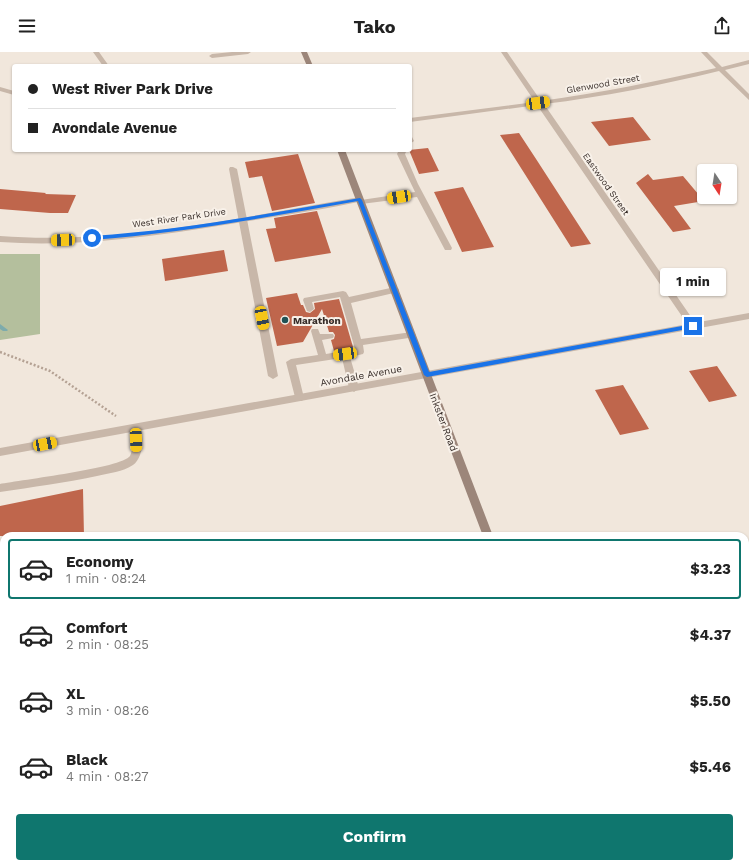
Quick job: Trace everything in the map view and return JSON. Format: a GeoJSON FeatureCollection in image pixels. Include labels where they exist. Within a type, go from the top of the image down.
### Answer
{"type":"FeatureCollection","features":[{"type":"Feature","properties":{"kind":"main road"},"geometry":{"type":"LineString","coordinates":[[304,52],[309,64]]}},
{"type":"Feature","properties":{"kind":"main road","name":"Inkster Road"},"geometry":{"type":"LineString","coordinates":[[342,152],[486,532]]}},
{"type":"Feature","properties":{"kind":"street"},"geometry":{"type":"LineString","coordinates":[[96,52],[105,64]]}},
{"type":"Feature","properties":{"kind":"street"},"geometry":{"type":"LineString","coordinates":[[212,56],[248,52]]}},
{"type":"Feature","properties":{"kind":"street","name":"Eastwood Street"},"geometry":{"type":"LineString","coordinates":[[504,52],[693,326]]}},
{"type":"Feature","properties":{"kind":"street"},"geometry":{"type":"LineString","coordinates":[[704,52],[749,98]]}},
{"type":"Feature","properties":{"kind":"street","name":"Glenwood Street"},"geometry":{"type":"LineString","coordinates":[[412,120],[629,89],[749,62]]}},
{"type":"Feature","properties":{"kind":"street"},"geometry":{"type":"LineString","coordinates":[[0,89],[12,92]]}},
{"type":"Feature","properties":{"kind":"street"},"geometry":{"type":"LineString","coordinates":[[402,152],[401,154],[419,194],[448,248]]}},
{"type":"Feature","properties":{"kind":"street"},"geometry":{"type":"LineString","coordinates":[[233,169],[273,376]]}},
{"type":"Feature","properties":{"kind":"street","name":"West River Park Drive"},"geometry":{"type":"LineString","coordinates":[[0,239],[17,241],[63,240],[141,235],[361,201],[419,194]]}},
{"type":"Feature","properties":{"kind":"street"},"geometry":{"type":"LineString","coordinates":[[346,301],[395,290]]}},
{"type":"Feature","properties":{"kind":"street"},"geometry":{"type":"LineString","coordinates":[[300,398],[292,362],[360,352],[347,312],[346,301],[343,294],[308,300],[310,309]]}},
{"type":"Feature","properties":{"kind":"street","name":"Avondale Avenue"},"geometry":{"type":"LineString","coordinates":[[0,452],[749,316]]}},
{"type":"Feature","properties":{"kind":"street"},"geometry":{"type":"LineString","coordinates":[[323,358],[316,335],[330,336]]}},
{"type":"Feature","properties":{"kind":"street"},"geometry":{"type":"LineString","coordinates":[[358,343],[412,335]]}},
{"type":"Feature","properties":{"kind":"street"},"geometry":{"type":"LineString","coordinates":[[345,354],[354,388]]}},
{"type":"Feature","properties":{"kind":"street"},"geometry":{"type":"LineString","coordinates":[[0,488],[109,469],[129,463],[137,452],[136,428]]}},
{"type":"Feature","properties":{"kind":"path"},"geometry":{"type":"LineString","coordinates":[[0,352],[50,372],[106,410],[136,428]]}},
{"type":"Feature","properties":{"kind":"green space"},"geometry":{"type":"Polygon","coordinates":[[[0,254],[40,254],[40,334],[0,340],[0,254]]]}},
{"type":"Feature","properties":{"kind":"building"},"geometry":{"type":"Polygon","coordinates":[[[633,117],[651,140],[609,146],[591,122],[633,117]]]}},
{"type":"Feature","properties":{"kind":"building"},"geometry":{"type":"Polygon","coordinates":[[[519,133],[591,244],[571,247],[500,135],[519,133]]]}},
{"type":"Feature","properties":{"kind":"building"},"geometry":{"type":"Polygon","coordinates":[[[428,148],[439,171],[419,174],[410,152],[412,152],[412,150],[428,148]]]}},
{"type":"Feature","properties":{"kind":"building"},"geometry":{"type":"Polygon","coordinates":[[[298,154],[315,203],[272,211],[262,176],[249,178],[245,162],[298,154]]]}},
{"type":"Feature","properties":{"kind":"building"},"geometry":{"type":"Polygon","coordinates":[[[648,174],[653,180],[683,176],[697,193],[697,202],[674,206],[691,229],[673,232],[636,183],[648,174]]]}},
{"type":"Feature","properties":{"kind":"building"},"geometry":{"type":"Polygon","coordinates":[[[463,187],[494,247],[462,252],[434,192],[463,187]]]}},
{"type":"Feature","properties":{"kind":"building"},"geometry":{"type":"Polygon","coordinates":[[[0,189],[46,193],[45,194],[76,195],[68,213],[50,213],[0,209],[0,189]]]}},
{"type":"Feature","properties":{"kind":"building"},"geometry":{"type":"Polygon","coordinates":[[[317,211],[331,253],[275,262],[266,229],[276,228],[274,218],[317,211]]]}},
{"type":"Feature","properties":{"kind":"building"},"geometry":{"type":"Polygon","coordinates":[[[224,250],[228,271],[165,281],[162,259],[224,250]]]}},
{"type":"Feature","properties":{"kind":"building"},"geometry":{"type":"Polygon","coordinates":[[[297,293],[301,305],[303,305],[306,312],[310,313],[315,309],[314,303],[339,299],[353,347],[334,351],[331,340],[334,339],[335,335],[333,332],[329,332],[322,309],[303,342],[277,346],[266,298],[297,293]]]}},
{"type":"Feature","properties":{"kind":"building"},"geometry":{"type":"Polygon","coordinates":[[[717,366],[737,396],[709,402],[689,371],[717,366]]]}},
{"type":"Feature","properties":{"kind":"building"},"geometry":{"type":"Polygon","coordinates":[[[623,385],[649,429],[620,435],[595,390],[623,385]]]}},
{"type":"Feature","properties":{"kind":"building"},"geometry":{"type":"Polygon","coordinates":[[[83,489],[84,532],[0,532],[0,506],[83,489]]]}},
{"type":"Feature","properties":{"kind":"waterway"},"geometry":{"type":"LineString","coordinates":[[0,326],[5,330]]}},
{"type":"Feature","properties":{"kind":"place","name":"Marathon"},"geometry":{"type":"Point","coordinates":[285,320]}},
{"type":"Feature","properties":{"kind":"route"},"geometry":{"type":"LineString","coordinates":[[92,238],[141,235],[193,228],[360,200],[427,375],[693,326]]}}]}
